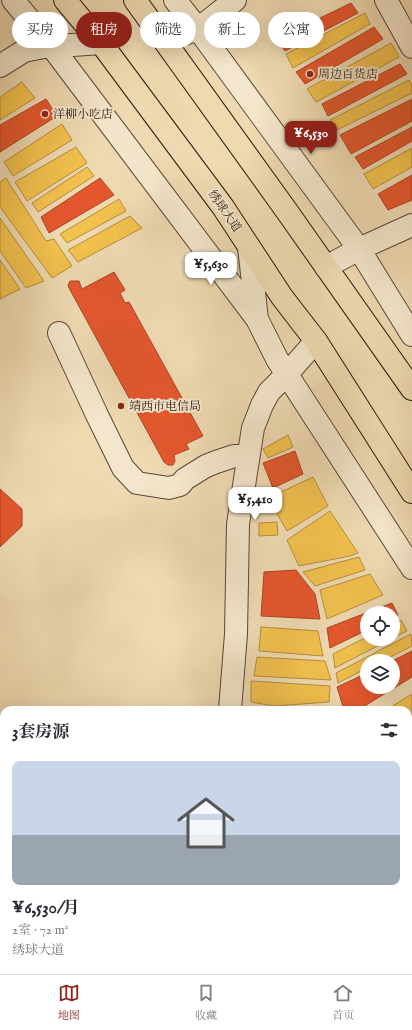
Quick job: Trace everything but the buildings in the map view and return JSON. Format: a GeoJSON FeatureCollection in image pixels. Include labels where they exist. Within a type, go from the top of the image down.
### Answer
{"type":"FeatureCollection","features":[{"type":"Feature","properties":{"kind":"main road","name":"绣球大道"},"geometry":{"type":"LineString","coordinates":[[65,0],[76,14]]}},
{"type":"Feature","properties":{"kind":"main road"},"geometry":{"type":"LineString","coordinates":[[135,0],[144,12]]}},
{"type":"Feature","properties":{"kind":"main road","name":"绣球大道"},"geometry":{"type":"LineString","coordinates":[[104,48],[223,207],[282,297],[316,341],[412,492]]}},
{"type":"Feature","properties":{"kind":"main road"},"geometry":{"type":"LineString","coordinates":[[170,48],[412,389]]}},
{"type":"Feature","properties":{"kind":"street"},"geometry":{"type":"LineString","coordinates":[[13,0],[23,12]]}},
{"type":"Feature","properties":{"kind":"street"},"geometry":{"type":"LineString","coordinates":[[175,0],[198,29],[362,254],[412,335]]}},
{"type":"Feature","properties":{"kind":"street"},"geometry":{"type":"LineString","coordinates":[[198,29],[235,0]]}},
{"type":"Feature","properties":{"kind":"street"},"geometry":{"type":"LineString","coordinates":[[386,0],[412,47]]}},
{"type":"Feature","properties":{"kind":"street"},"geometry":{"type":"LineString","coordinates":[[0,66],[24,51],[45,48]]}},
{"type":"Feature","properties":{"kind":"street"},"geometry":{"type":"LineString","coordinates":[[53,48],[256,319],[277,359],[412,568]]}},
{"type":"Feature","properties":{"kind":"street"},"geometry":{"type":"LineString","coordinates":[[330,272],[412,225]]}},
{"type":"Feature","properties":{"kind":"street"},"geometry":{"type":"LineString","coordinates":[[362,254],[412,235]]}},
{"type":"Feature","properties":{"kind":"street"},"geometry":{"type":"LineString","coordinates":[[249,247],[256,319]]}},
{"type":"Feature","properties":{"kind":"street"},"geometry":{"type":"LineString","coordinates":[[59,333],[123,468],[137,482],[163,488],[180,485],[185,479],[211,464],[234,456],[248,456]]}},
{"type":"Feature","properties":{"kind":"street"},"geometry":{"type":"LineString","coordinates":[[230,706],[236,634],[238,524],[253,428],[269,392],[316,341]]}},
{"type":"Feature","properties":{"kind":"place","name":"周边百货店"},"geometry":{"type":"Point","coordinates":[310,74]}},
{"type":"Feature","properties":{"kind":"place","name":"洋柳小吃店"},"geometry":{"type":"Point","coordinates":[45,114]}},
{"type":"Feature","properties":{"kind":"place","name":"靖西市电信局"},"geometry":{"type":"Point","coordinates":[121,406]}}]}
